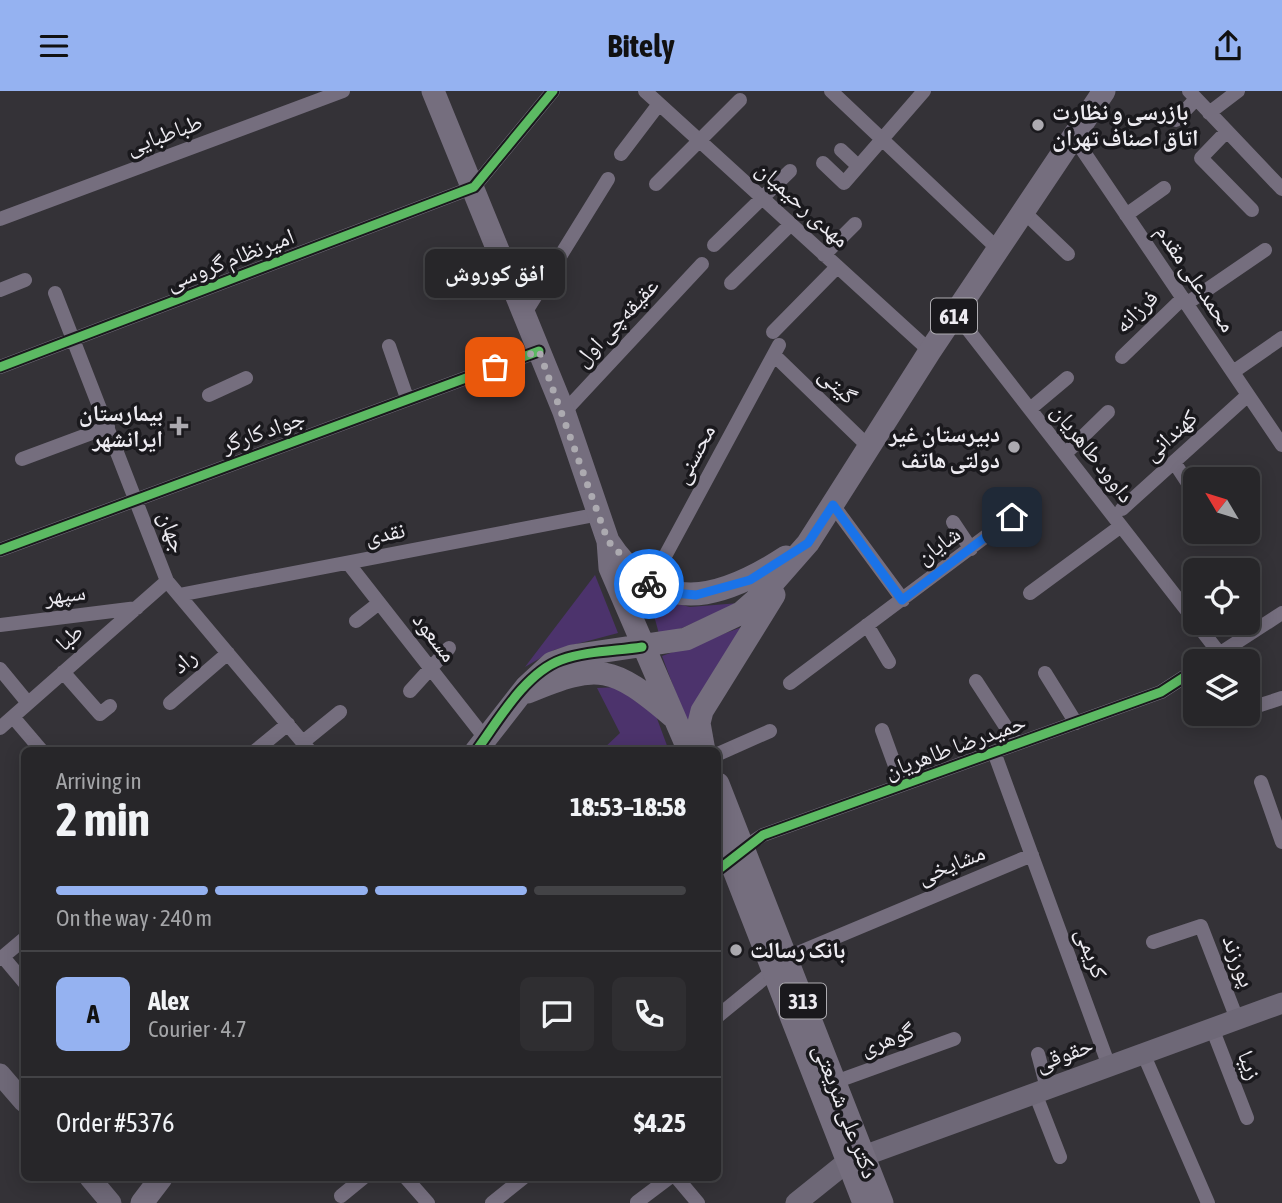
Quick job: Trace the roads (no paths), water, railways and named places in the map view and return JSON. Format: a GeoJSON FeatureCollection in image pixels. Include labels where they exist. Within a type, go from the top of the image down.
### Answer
{"type":"FeatureCollection","features":[{"type":"Feature","properties":{"kind":"main road"},"geometry":{"type":"LineString","coordinates":[[433,91],[564,412],[608,541],[610,568],[642,647],[689,747]]}},
{"type":"Feature","properties":{"kind":"main road","name":"614"},"geometry":{"type":"LineString","coordinates":[[642,647],[686,639],[741,613],[765,592],[808,543],[930,351],[1102,92]]}},
{"type":"Feature","properties":{"kind":"main road"},"geometry":{"type":"LineString","coordinates":[[608,541],[650,584],[683,594],[719,591],[750,580],[808,543]]}},
{"type":"Feature","properties":{"kind":"main road"},"geometry":{"type":"LineString","coordinates":[[691,747],[706,704],[808,543]]}},
{"type":"Feature","properties":{"kind":"main road"},"geometry":{"type":"LineString","coordinates":[[481,745],[518,696],[543,669],[563,659],[642,647]]}},
{"type":"Feature","properties":{"kind":"main road"},"geometry":{"type":"LineString","coordinates":[[518,696],[583,672],[612,674],[642,690],[679,722]]}},
{"type":"Feature","properties":{"kind":"main road","name":"دکتر علی شریعتی"},"geometry":{"type":"LineString","coordinates":[[721,803],[730,859]]}},
{"type":"Feature","properties":{"kind":"main road","name":"دکتر علی شریعتی"},"geometry":{"type":"LineString","coordinates":[[721,836],[835,1082],[864,1203]]}},
{"type":"Feature","properties":{"kind":"main road","name":"دکتر علی شریعتی"},"geometry":{"type":"LineString","coordinates":[[779,964],[855,1158],[882,1203]]}},
{"type":"Feature","properties":{"kind":"main road","name":"حقوقی"},"geometry":{"type":"LineString","coordinates":[[796,1203],[855,1158],[1282,1003]]}},
{"type":"Feature","properties":{"kind":"main road"},"geometry":{"type":"LineString","coordinates":[[0,1074],[21,1098]]}},
{"type":"Feature","properties":{"kind":"main road"},"geometry":{"type":"LineString","coordinates":[[93,1181],[111,1203]]}},
{"type":"Feature","properties":{"kind":"main road"},"geometry":{"type":"LineString","coordinates":[[142,1203],[159,1181]]}},
{"type":"Feature","properties":{"kind":"street","name":"طباطبایی"},"geometry":{"type":"LineString","coordinates":[[0,219],[343,91]]}},
{"type":"Feature","properties":{"kind":"street"},"geometry":{"type":"LineString","coordinates":[[474,187],[552,91]]}},
{"type":"Feature","properties":{"kind":"street"},"geometry":{"type":"LineString","coordinates":[[831,91],[998,249]]}},
{"type":"Feature","properties":{"kind":"street"},"geometry":{"type":"LineString","coordinates":[[823,163],[844,183],[924,91]]}},
{"type":"Feature","properties":{"kind":"street"},"geometry":{"type":"LineString","coordinates":[[1209,113],[1238,91]]}},
{"type":"Feature","properties":{"kind":"street"},"geometry":{"type":"LineString","coordinates":[[1176,120],[1192,95],[1282,188]]}},
{"type":"Feature","properties":{"kind":"street"},"geometry":{"type":"LineString","coordinates":[[621,154],[655,96]]}},
{"type":"Feature","properties":{"kind":"street","name":"مهدی رحیمیان"},"geometry":{"type":"LineString","coordinates":[[655,96],[700,141],[930,351]]}},
{"type":"Feature","properties":{"kind":"street"},"geometry":{"type":"LineString","coordinates":[[656,184],[740,100]]}},
{"type":"Feature","properties":{"kind":"street"},"geometry":{"type":"LineString","coordinates":[[1227,131],[1201,159],[1252,210]]}},
{"type":"Feature","properties":{"kind":"street","name":"محمدعلی مقدم"},"geometry":{"type":"LineString","coordinates":[[1073,136],[1282,445]]}},
{"type":"Feature","properties":{"kind":"street"},"geometry":{"type":"LineString","coordinates":[[841,150],[859,166]]}},
{"type":"Feature","properties":{"kind":"street"},"geometry":{"type":"LineString","coordinates":[[714,245],[790,171]]}},
{"type":"Feature","properties":{"kind":"street"},"geometry":{"type":"LineString","coordinates":[[525,313],[608,179]]}},
{"type":"Feature","properties":{"kind":"street","name":"امیرنظام گروسی"},"geometry":{"type":"LineString","coordinates":[[0,367],[474,187]]}},
{"type":"Feature","properties":{"kind":"street"},"geometry":{"type":"LineString","coordinates":[[1126,215],[1164,188]]}},
{"type":"Feature","properties":{"kind":"street"},"geometry":{"type":"LineString","coordinates":[[1023,211],[1068,254]]}},
{"type":"Feature","properties":{"kind":"street"},"geometry":{"type":"LineString","coordinates":[[731,283],[791,224]]}},
{"type":"Feature","properties":{"kind":"street"},"geometry":{"type":"LineString","coordinates":[[824,255],[855,224]]}},
{"type":"Feature","properties":{"kind":"street","name":"فرزانه"},"geometry":{"type":"LineString","coordinates":[[1122,357],[1184,301],[1265,250]]}},
{"type":"Feature","properties":{"kind":"street","name":"عقیقه‌چی اول"},"geometry":{"type":"LineString","coordinates":[[564,412],[702,264]]}},
{"type":"Feature","properties":{"kind":"street","name":"محسنی"},"geometry":{"type":"LineString","coordinates":[[650,584],[775,344],[837,267]]}},
{"type":"Feature","properties":{"kind":"street"},"geometry":{"type":"LineString","coordinates":[[0,290],[25,280]]}},
{"type":"Feature","properties":{"kind":"street","name":"جهان"},"geometry":{"type":"LineString","coordinates":[[55,293],[137,498],[167,581],[307,746]]}},
{"type":"Feature","properties":{"kind":"street","name":"داوود طاهریان"},"geometry":{"type":"LineString","coordinates":[[956,313],[1183,605]]}},
{"type":"Feature","properties":{"kind":"street"},"geometry":{"type":"LineString","coordinates":[[1233,372],[1282,338]]}},
{"type":"Feature","properties":{"kind":"street","name":"گیتی"},"geometry":{"type":"LineString","coordinates":[[775,344],[870,449]]}},
{"type":"Feature","properties":{"kind":"street"},"geometry":{"type":"LineString","coordinates":[[389,346],[407,398]]}},
{"type":"Feature","properties":{"kind":"street","name":"جواد کارگر"},"geometry":{"type":"LineString","coordinates":[[0,550],[539,351]]}},
{"type":"Feature","properties":{"kind":"street"},"geometry":{"type":"LineString","coordinates":[[209,395],[246,378]]}},
{"type":"Feature","properties":{"kind":"street"},"geometry":{"type":"LineString","coordinates":[[1030,409],[1067,378]]}},
{"type":"Feature","properties":{"kind":"street","name":"کهندانی"},"geometry":{"type":"LineString","coordinates":[[1122,509],[1248,395]]}},
{"type":"Feature","properties":{"kind":"street"},"geometry":{"type":"LineString","coordinates":[[1065,454],[1108,412]]}},
{"type":"Feature","properties":{"kind":"street"},"geometry":{"type":"LineString","coordinates":[[23,459],[108,427]]}},
{"type":"Feature","properties":{"kind":"street"},"geometry":{"type":"LineString","coordinates":[[1174,462],[1183,476]]}},
{"type":"Feature","properties":{"kind":"street","name":"شایان"},"geometry":{"type":"LineString","coordinates":[[789,683],[1033,501]]}},
{"type":"Feature","properties":{"kind":"street"},"geometry":{"type":"LineString","coordinates":[[833,505],[902,600]]}},
{"type":"Feature","properties":{"kind":"street","name":"نقدی"},"geometry":{"type":"LineString","coordinates":[[179,595],[600,515]]}},
{"type":"Feature","properties":{"kind":"street"},"geometry":{"type":"LineString","coordinates":[[953,522],[971,549]]}},
{"type":"Feature","properties":{"kind":"street"},"geometry":{"type":"LineString","coordinates":[[1030,593],[1121,526]]}},
{"type":"Feature","properties":{"kind":"street","name":"مسعود"},"geometry":{"type":"LineString","coordinates":[[348,563],[430,668],[481,745]]}},
{"type":"Feature","properties":{"kind":"street","name":"طبا"},"geometry":{"type":"LineString","coordinates":[[0,728],[167,581]]}},
{"type":"Feature","properties":{"kind":"street"},"geometry":{"type":"LineString","coordinates":[[356,621],[379,603]]}},
{"type":"Feature","properties":{"kind":"street","name":"سپهر"},"geometry":{"type":"LineString","coordinates":[[0,625],[137,608]]}},
{"type":"Feature","properties":{"kind":"street"},"geometry":{"type":"LineString","coordinates":[[1228,649],[1282,613]]}},
{"type":"Feature","properties":{"kind":"street"},"geometry":{"type":"LineString","coordinates":[[867,625],[889,661]]}},
{"type":"Feature","properties":{"kind":"street"},"geometry":{"type":"LineString","coordinates":[[410,691],[449,648]]}},
{"type":"Feature","properties":{"kind":"street","name":"راد"},"geometry":{"type":"LineString","coordinates":[[170,703],[228,653]]}},
{"type":"Feature","properties":{"kind":"street"},"geometry":{"type":"LineString","coordinates":[[0,669],[28,703]]}},
{"type":"Feature","properties":{"kind":"street"},"geometry":{"type":"LineString","coordinates":[[63,672],[100,714],[110,706]]}},
{"type":"Feature","properties":{"kind":"street"},"geometry":{"type":"LineString","coordinates":[[1045,673],[1076,723]]}},
{"type":"Feature","properties":{"kind":"street","name":"حمیدرضا طاهریان"},"geometry":{"type":"LineString","coordinates":[[730,859],[763,835],[1161,692],[1183,678]]}},
{"type":"Feature","properties":{"kind":"street"},"geometry":{"type":"LineString","coordinates":[[976,681],[1017,744]]}},
{"type":"Feature","properties":{"kind":"street"},"geometry":{"type":"LineString","coordinates":[[1260,705],[1282,698]]}},
{"type":"Feature","properties":{"kind":"street"},"geometry":{"type":"LineString","coordinates":[[307,746],[340,712]]}},
{"type":"Feature","properties":{"kind":"street"},"geometry":{"type":"LineString","coordinates":[[13,717],[39,747]]}},
{"type":"Feature","properties":{"kind":"street"},"geometry":{"type":"LineString","coordinates":[[260,747],[288,724]]}},
{"type":"Feature","properties":{"kind":"street"},"geometry":{"type":"LineString","coordinates":[[882,730],[902,785]]}},
{"type":"Feature","properties":{"kind":"street"},"geometry":{"type":"LineString","coordinates":[[721,753],[770,731]]}},
{"type":"Feature","properties":{"kind":"street"},"geometry":{"type":"LineString","coordinates":[[995,752],[1032,855]]}},
{"type":"Feature","properties":{"kind":"street"},"geometry":{"type":"LineString","coordinates":[[1261,782],[1282,842]]}},
{"type":"Feature","properties":{"kind":"street","name":"مشایخی"},"geometry":{"type":"LineString","coordinates":[[721,1013],[779,964],[1032,855]]}},
{"type":"Feature","properties":{"kind":"street","name":"کریمی"},"geometry":{"type":"LineString","coordinates":[[1032,855],[1109,1066]]}},
{"type":"Feature","properties":{"kind":"street","name":"پورزند"},"geometry":{"type":"LineString","coordinates":[[1153,941],[1201,926],[1237,1019]]}},
{"type":"Feature","properties":{"kind":"street"},"geometry":{"type":"LineString","coordinates":[[21,942],[2,958],[21,979]]}},
{"type":"Feature","properties":{"kind":"street","name":"زیبا"},"geometry":{"type":"LineString","coordinates":[[1212,1028],[1247,1118]]}},
{"type":"Feature","properties":{"kind":"street","name":"گوهری"},"geometry":{"type":"LineString","coordinates":[[835,1082],[954,1039]]}},
{"type":"Feature","properties":{"kind":"street"},"geometry":{"type":"LineString","coordinates":[[1143,1053],[1208,1203]]}},
{"type":"Feature","properties":{"kind":"street"},"geometry":{"type":"LineString","coordinates":[[1038,1054],[1041,1090],[1060,1157]]}},
{"type":"Feature","properties":{"kind":"street"},"geometry":{"type":"LineString","coordinates":[[341,1196],[359,1181]]}},
{"type":"Feature","properties":{"kind":"street"},"geometry":{"type":"LineString","coordinates":[[410,1181],[428,1203]]}},
{"type":"Feature","properties":{"kind":"street"},"geometry":{"type":"LineString","coordinates":[[492,1203],[519,1181]]}},
{"type":"Feature","properties":{"kind":"street"},"geometry":{"type":"LineString","coordinates":[[637,1202],[665,1181]]}},
{"type":"Feature","properties":{"kind":"street"},"geometry":{"type":"LineString","coordinates":[[680,1181],[698,1203]]}},
{"type":"Feature","properties":{"kind":"place","name":"بازرسی و نظارت اتاق اصناف تهران"},"geometry":{"type":"Point","coordinates":[1038,125]}},
{"type":"Feature","properties":{"kind":"place","name":"افق کوروش"},"geometry":{"type":"Point","coordinates":[495,367]}},
{"type":"Feature","properties":{"kind":"place","name":"بیمارستان ایرانشهر"},"geometry":{"type":"Point","coordinates":[179,426]}},
{"type":"Feature","properties":{"kind":"place","name":"دبیرستان غیر دولتی هاتف"},"geometry":{"type":"Point","coordinates":[1014,447]}},
{"type":"Feature","properties":{"kind":"place","name":"بانک رسالت"},"geometry":{"type":"Point","coordinates":[736,950]}}]}
